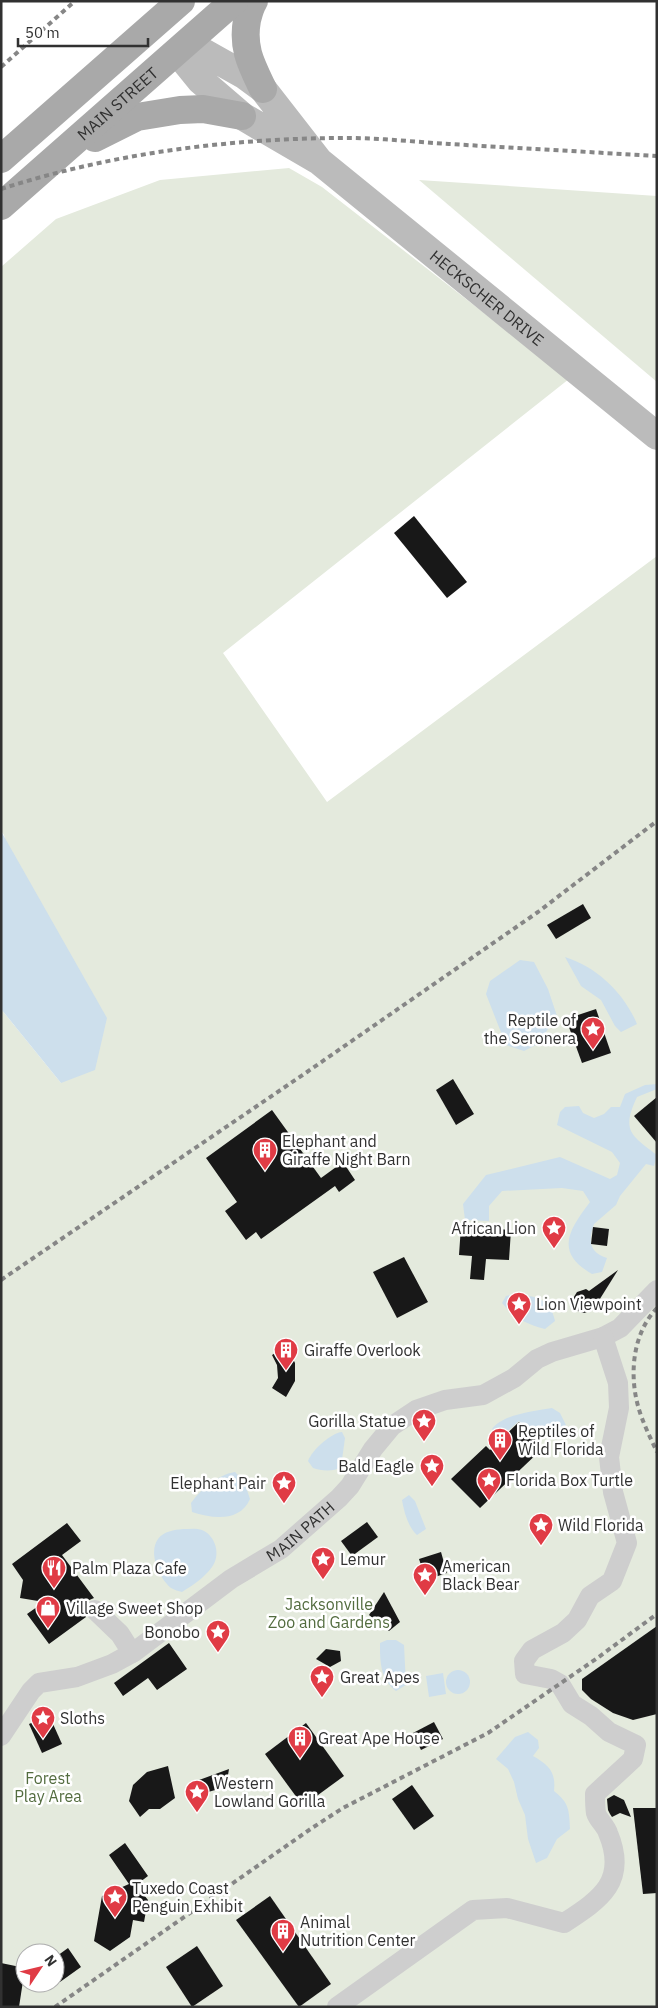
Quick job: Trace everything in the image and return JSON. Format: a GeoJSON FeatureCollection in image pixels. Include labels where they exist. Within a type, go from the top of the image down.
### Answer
{"type":"FeatureCollection","features":[{"type":"Feature","properties":{"kind":"main road"},"geometry":{"type":"LineString","coordinates":[[1,159],[181,1]]}},
{"type":"Feature","properties":{"kind":"main road"},"geometry":{"type":"LineString","coordinates":[[114,60],[144,50],[160,48],[181,49],[182,28],[188,1]]}},
{"type":"Feature","properties":{"kind":"main road","name":"MAIN STREET"},"geometry":{"type":"LineString","coordinates":[[1,206],[234,1]]}},
{"type":"Feature","properties":{"kind":"main road"},"geometry":{"type":"LineString","coordinates":[[254,1],[250,6],[245,44],[250,63],[263,89]]}},
{"type":"Feature","properties":{"kind":"main road","name":"HECKSCHER DRIVE"},"geometry":{"type":"LineString","coordinates":[[319,161],[263,89],[244,75],[204,52],[181,49],[187,64],[200,80],[242,116],[319,161],[657,436]]}},
{"type":"Feature","properties":{"kind":"main road"},"geometry":{"type":"LineString","coordinates":[[50,163],[118,125],[137,117],[180,110],[203,109],[242,116]]}},
{"type":"Feature","properties":{"kind":"street","name":"MAIN PATH"},"geometry":{"type":"LineString","coordinates":[[1,1736],[31,1691],[39,1683],[77,1677],[112,1664],[132,1653],[231,1579],[281,1549],[350,1486],[373,1449],[392,1426],[416,1410],[444,1400],[483,1395],[514,1378],[537,1359],[552,1352],[603,1337],[620,1328],[657,1290]]}},
{"type":"Feature","properties":{"kind":"street"},"geometry":{"type":"LineString","coordinates":[[337,2007],[473,1910],[507,1908],[564,1923],[591,1906],[613,1881],[615,1854],[608,1832],[596,1814],[595,1794],[633,1759],[636,1745],[609,1732],[591,1716],[572,1704],[560,1684],[551,1679],[524,1674],[524,1661],[532,1650],[563,1633],[577,1620],[590,1596],[612,1580],[627,1543],[612,1492],[609,1457],[619,1408],[618,1383],[603,1337]]}},
{"type":"Feature","properties":{"kind":"street"},"geometry":{"type":"LineString","coordinates":[[95,1610],[120,1634],[132,1653]]}},
{"type":"Feature","properties":{"kind":"green space"},"geometry":{"type":"Polygon","coordinates":[[[289,168],[322,187],[569,379],[223,653],[327,802],[657,556],[657,2007],[1,2007],[1,1009],[61,1083],[4,835],[1,831],[1,267],[56,219],[160,180],[289,168]]]}},
{"type":"Feature","properties":{"kind":"green space"},"geometry":{"type":"Polygon","coordinates":[[[419,180],[657,196],[657,382],[419,180]]]}},
{"type":"Feature","properties":{"kind":"water"},"geometry":{"type":"Polygon","coordinates":[[[1,831],[107,1018],[95,1070],[61,1083],[1,1009],[1,831]]]}},
{"type":"Feature","properties":{"kind":"water"},"geometry":{"type":"Polygon","coordinates":[[[565,957],[588,967],[608,983],[625,1002],[637,1024],[621,1032],[615,1026],[601,1000],[581,986],[565,957]]]}},
{"type":"Feature","properties":{"kind":"water"},"geometry":{"type":"Polygon","coordinates":[[[520,960],[534,962],[548,989],[558,1019],[552,1023],[538,1044],[524,1051],[506,1045],[486,994],[490,981],[520,960]]]}},
{"type":"Feature","properties":{"kind":"water"},"geometry":{"type":"Polygon","coordinates":[[[657,1084],[657,1089],[637,1097],[632,1108],[629,1125],[635,1137],[657,1155],[654,1166],[646,1164],[620,1196],[616,1205],[594,1224],[592,1230],[591,1241],[593,1249],[601,1256],[607,1258],[602,1272],[592,1274],[580,1266],[569,1249],[571,1231],[590,1202],[583,1191],[562,1188],[502,1191],[489,1206],[489,1221],[465,1220],[463,1204],[486,1175],[560,1157],[610,1179],[617,1175],[620,1163],[612,1152],[557,1125],[560,1112],[565,1107],[579,1106],[583,1113],[594,1118],[604,1114],[611,1107],[620,1107],[625,1094],[645,1085],[657,1084]]]}},
{"type":"Feature","properties":{"kind":"water"},"geometry":{"type":"Polygon","coordinates":[[[514,1294],[535,1297],[545,1303],[553,1313],[555,1321],[545,1329],[526,1323],[502,1303],[506,1296],[514,1294]]]}},
{"type":"Feature","properties":{"kind":"water"},"geometry":{"type":"Polygon","coordinates":[[[552,1408],[560,1413],[566,1425],[556,1437],[535,1438],[519,1421],[500,1438],[492,1429],[497,1424],[511,1417],[552,1408]]]}},
{"type":"Feature","properties":{"kind":"water"},"geometry":{"type":"Polygon","coordinates":[[[342,1432],[345,1438],[341,1467],[335,1470],[313,1468],[308,1461],[313,1452],[327,1439],[342,1432]]]}},
{"type":"Feature","properties":{"kind":"water"},"geometry":{"type":"Polygon","coordinates":[[[235,1472],[244,1481],[250,1499],[240,1512],[225,1517],[217,1517],[192,1512],[191,1503],[205,1488],[216,1479],[235,1472]]]}},
{"type":"Feature","properties":{"kind":"water"},"geometry":{"type":"Polygon","coordinates":[[[409,1495],[415,1501],[426,1529],[417,1535],[409,1524],[402,1500],[409,1495]]]}},
{"type":"Feature","properties":{"kind":"water"},"geometry":{"type":"Polygon","coordinates":[[[183,1529],[198,1529],[207,1533],[216,1546],[216,1557],[209,1571],[182,1592],[171,1588],[162,1578],[156,1565],[154,1551],[158,1539],[163,1534],[183,1529]]]}},
{"type":"Feature","properties":{"kind":"water"},"geometry":{"type":"Polygon","coordinates":[[[387,1640],[396,1640],[404,1645],[406,1685],[396,1691],[387,1681],[382,1670],[380,1643],[387,1640]]]}},
{"type":"Feature","properties":{"kind":"water"},"geometry":{"type":"Polygon","coordinates":[[[458,1670],[466,1674],[470,1682],[466,1690],[458,1694],[450,1690],[446,1682],[450,1674],[458,1670]]]}},
{"type":"Feature","properties":{"kind":"water"},"geometry":{"type":"Polygon","coordinates":[[[443,1673],[446,1694],[429,1697],[426,1676],[443,1673]]]}},
{"type":"Feature","properties":{"kind":"water"},"geometry":{"type":"Polygon","coordinates":[[[528,1732],[538,1740],[539,1748],[533,1756],[550,1770],[554,1779],[554,1791],[563,1799],[570,1822],[570,1829],[557,1839],[547,1858],[536,1863],[528,1839],[525,1815],[518,1799],[514,1782],[508,1769],[496,1759],[515,1737],[528,1732]]]}},
{"type":"Feature","properties":{"kind":"building"},"geometry":{"type":"Polygon","coordinates":[[[414,516],[467,582],[447,598],[394,533],[414,516]]]}},
{"type":"Feature","properties":{"kind":"building"},"geometry":{"type":"Polygon","coordinates":[[[583,904],[591,918],[556,939],[547,925],[583,904]]]}},
{"type":"Feature","properties":{"kind":"building"},"geometry":{"type":"Polygon","coordinates":[[[596,1009],[611,1053],[582,1063],[566,1019],[596,1009]]]}},
{"type":"Feature","properties":{"kind":"building"},"geometry":{"type":"Polygon","coordinates":[[[453,1079],[474,1114],[456,1125],[436,1090],[453,1079]]]}},
{"type":"Feature","properties":{"kind":"building"},"geometry":{"type":"Polygon","coordinates":[[[657,1097],[657,1143],[634,1116],[657,1097]]]}},
{"type":"Feature","properties":{"kind":"building","name":"Elephant and Giraffe Night Barn"},"geometry":{"type":"Polygon","coordinates":[[[272,1110],[321,1178],[343,1162],[355,1180],[339,1192],[335,1186],[261,1239],[256,1232],[246,1240],[225,1211],[237,1202],[206,1158],[272,1110]]]}},
{"type":"Feature","properties":{"kind":"building"},"geometry":{"type":"Polygon","coordinates":[[[461,1226],[511,1230],[509,1260],[486,1259],[484,1280],[470,1279],[472,1256],[459,1255],[461,1226]]]}},
{"type":"Feature","properties":{"kind":"building"},"geometry":{"type":"Polygon","coordinates":[[[593,1227],[609,1229],[607,1246],[591,1244],[593,1227]]]}},
{"type":"Feature","properties":{"kind":"building"},"geometry":{"type":"Polygon","coordinates":[[[404,1257],[428,1302],[397,1318],[373,1272],[404,1257]]]}},
{"type":"Feature","properties":{"kind":"building"},"geometry":{"type":"Polygon","coordinates":[[[618,1270],[593,1310],[584,1313],[575,1310],[572,1300],[577,1292],[586,1289],[589,1291],[618,1270]]]}},
{"type":"Feature","properties":{"kind":"building","name":"Giraffe Overlook"},"geometry":{"type":"Polygon","coordinates":[[[287,1346],[295,1363],[295,1381],[286,1397],[272,1388],[278,1378],[277,1365],[272,1355],[287,1346]]]}},
{"type":"Feature","properties":{"kind":"building","name":"Reptiles of Wild Florida"},"geometry":{"type":"Polygon","coordinates":[[[519,1422],[543,1448],[480,1508],[451,1479],[486,1446],[490,1450],[519,1422]]]}},
{"type":"Feature","properties":{"kind":"building"},"geometry":{"type":"Polygon","coordinates":[[[367,1522],[378,1537],[352,1556],[341,1541],[367,1522]]]}},
{"type":"Feature","properties":{"kind":"building","name":"Palm Plaza Cafe"},"geometry":{"type":"Polygon","coordinates":[[[67,1523],[81,1541],[62,1555],[94,1598],[87,1601],[84,1607],[86,1617],[49,1644],[27,1614],[44,1602],[20,1598],[23,1580],[12,1564],[67,1523]]]}},
{"type":"Feature","properties":{"kind":"building"},"geometry":{"type":"Polygon","coordinates":[[[441,1552],[447,1573],[426,1580],[419,1559],[441,1552]]]}},
{"type":"Feature","properties":{"kind":"building"},"geometry":{"type":"Polygon","coordinates":[[[384,1592],[400,1622],[389,1631],[369,1615],[384,1592]]]}},
{"type":"Feature","properties":{"kind":"building"},"geometry":{"type":"Polygon","coordinates":[[[657,1626],[657,1714],[633,1720],[613,1713],[591,1699],[582,1690],[582,1679],[657,1626]]]}},
{"type":"Feature","properties":{"kind":"building"},"geometry":{"type":"Polygon","coordinates":[[[169,1643],[187,1669],[157,1690],[148,1678],[123,1696],[114,1683],[169,1643]]]}},
{"type":"Feature","properties":{"kind":"building"},"geometry":{"type":"Polygon","coordinates":[[[326,1649],[340,1651],[341,1661],[330,1667],[316,1659],[326,1649]]]}},
{"type":"Feature","properties":{"kind":"building"},"geometry":{"type":"Polygon","coordinates":[[[49,1715],[62,1744],[42,1753],[29,1724],[49,1715]]]}},
{"type":"Feature","properties":{"kind":"building"},"geometry":{"type":"Polygon","coordinates":[[[434,1722],[443,1739],[421,1750],[413,1733],[434,1722]]]}},
{"type":"Feature","properties":{"kind":"building","name":"Great Ape House"},"geometry":{"type":"Polygon","coordinates":[[[306,1723],[344,1776],[303,1806],[265,1754],[306,1723]]]}},
{"type":"Feature","properties":{"kind":"building"},"geometry":{"type":"Polygon","coordinates":[[[168,1766],[175,1798],[160,1809],[149,1809],[140,1817],[129,1801],[133,1785],[147,1772],[168,1766]]]}},
{"type":"Feature","properties":{"kind":"building"},"geometry":{"type":"Polygon","coordinates":[[[229,1769],[226,1787],[201,1794],[191,1783],[229,1769]]]}},
{"type":"Feature","properties":{"kind":"building"},"geometry":{"type":"Polygon","coordinates":[[[412,1785],[434,1816],[414,1830],[392,1799],[412,1785]]]}},
{"type":"Feature","properties":{"kind":"building"},"geometry":{"type":"Polygon","coordinates":[[[614,1795],[624,1800],[631,1817],[620,1813],[612,1817],[608,1810],[607,1799],[614,1795]]]}},
{"type":"Feature","properties":{"kind":"building"},"geometry":{"type":"Polygon","coordinates":[[[633,1808],[657,1808],[657,1893],[643,1894],[633,1808]]]}},
{"type":"Feature","properties":{"kind":"building"},"geometry":{"type":"Polygon","coordinates":[[[125,1843],[148,1876],[136,1885],[148,1900],[144,1922],[133,1920],[130,1937],[110,1951],[94,1941],[102,1896],[129,1884],[109,1855],[125,1843]]]}},
{"type":"Feature","properties":{"kind":"building","name":"Animal Nutrition Center"},"geometry":{"type":"Polygon","coordinates":[[[270,1896],[331,1984],[299,2007],[236,1920],[270,1896]]]}},
{"type":"Feature","properties":{"kind":"building"},"geometry":{"type":"Polygon","coordinates":[[[197,1946],[223,1986],[192,2007],[166,1967],[197,1946]]]}},
{"type":"Feature","properties":{"kind":"building"},"geometry":{"type":"Polygon","coordinates":[[[68,1948],[81,1967],[65,1978],[65,1950],[68,1948]]]}},
{"type":"Feature","properties":{"kind":"building"},"geometry":{"type":"Polygon","coordinates":[[[1,1963],[15,1966],[15,1993],[21,1993],[19,2007],[1,2007],[1,1963]]]}},
{"type":"Feature","properties":{"kind":"railway"},"geometry":{"type":"LineString","coordinates":[[1,67],[75,1]]}},
{"type":"Feature","properties":{"kind":"railway"},"geometry":{"type":"LineString","coordinates":[[1,189],[43,176],[129,157],[172,150],[260,141],[347,138],[657,156]]}},
{"type":"Feature","properties":{"kind":"railway"},"geometry":{"type":"LineString","coordinates":[[1,1280],[538,912],[657,821]]}},
{"type":"Feature","properties":{"kind":"railway"},"geometry":{"type":"LineString","coordinates":[[657,1308],[649,1318],[638,1341],[634,1367],[635,1393],[638,1406],[657,1452]]}},
{"type":"Feature","properties":{"kind":"railway"},"geometry":{"type":"LineString","coordinates":[[55,2007],[312,1828],[343,1808],[488,1733],[596,1659],[657,1614]]}},
{"type":"Feature","properties":{"kind":"place","name":"Reptile of the Seronera"},"geometry":{"type":"Point","coordinates":[593,1050]}},
{"type":"Feature","properties":{"kind":"place","name":"Elephant and Giraffe Night Barn"},"geometry":{"type":"Point","coordinates":[265,1171]}},
{"type":"Feature","properties":{"kind":"place","name":"African Lion"},"geometry":{"type":"Point","coordinates":[554,1249]}},
{"type":"Feature","properties":{"kind":"place","name":"Lion Viewpoint"},"geometry":{"type":"Point","coordinates":[519,1325]}},
{"type":"Feature","properties":{"kind":"place","name":"Giraffe Overlook"},"geometry":{"type":"Point","coordinates":[286,1371]}},
{"type":"Feature","properties":{"kind":"place","name":"Gorilla Statue"},"geometry":{"type":"Point","coordinates":[424,1442]}},
{"type":"Feature","properties":{"kind":"place","name":"Reptiles of Wild Florida"},"geometry":{"type":"Point","coordinates":[500,1461]}},
{"type":"Feature","properties":{"kind":"place","name":"Bald Eagle"},"geometry":{"type":"Point","coordinates":[432,1487]}},
{"type":"Feature","properties":{"kind":"place","name":"Florida Box Turtle"},"geometry":{"type":"Point","coordinates":[489,1501]}},
{"type":"Feature","properties":{"kind":"place","name":"Elephant Pair"},"geometry":{"type":"Point","coordinates":[284,1504]}},
{"type":"Feature","properties":{"kind":"place","name":"Wild Florida"},"geometry":{"type":"Point","coordinates":[541,1546]}},
{"type":"Feature","properties":{"kind":"place","name":"Lemur"},"geometry":{"type":"Point","coordinates":[323,1580]}},
{"type":"Feature","properties":{"kind":"place","name":"Palm Plaza Cafe"},"geometry":{"type":"Point","coordinates":[54,1589]}},
{"type":"Feature","properties":{"kind":"place","name":"American Black Bear"},"geometry":{"type":"Point","coordinates":[425,1596]}},
{"type":"Feature","properties":{"kind":"place","name":"Village Sweet Shop"},"geometry":{"type":"Point","coordinates":[48,1629]}},
{"type":"Feature","properties":{"kind":"place","name":"Bonobo"},"geometry":{"type":"Point","coordinates":[218,1653]}},
{"type":"Feature","properties":{"kind":"place","name":"Great Apes"},"geometry":{"type":"Point","coordinates":[322,1698]}},
{"type":"Feature","properties":{"kind":"place","name":"Sloths"},"geometry":{"type":"Point","coordinates":[43,1739]}},
{"type":"Feature","properties":{"kind":"place","name":"Great Ape House"},"geometry":{"type":"Point","coordinates":[300,1759]}},
{"type":"Feature","properties":{"kind":"place","name":"Western Lowland Gorilla"},"geometry":{"type":"Point","coordinates":[197,1813]}},
{"type":"Feature","properties":{"kind":"place","name":"Tuxedo Coast Penguin Exhibit"},"geometry":{"type":"Point","coordinates":[115,1918]}},
{"type":"Feature","properties":{"kind":"place","name":"Animal Nutrition Center"},"geometry":{"type":"Point","coordinates":[283,1952]}},
{"type":"Feature","properties":{"kind":"park label","name":"Jacksonville Zoo and Gardens"},"geometry":{"type":"Point","coordinates":[329,1613]}},
{"type":"Feature","properties":{"kind":"park label","name":"Forest Play Area"},"geometry":{"type":"Point","coordinates":[48,1787]}}]}
